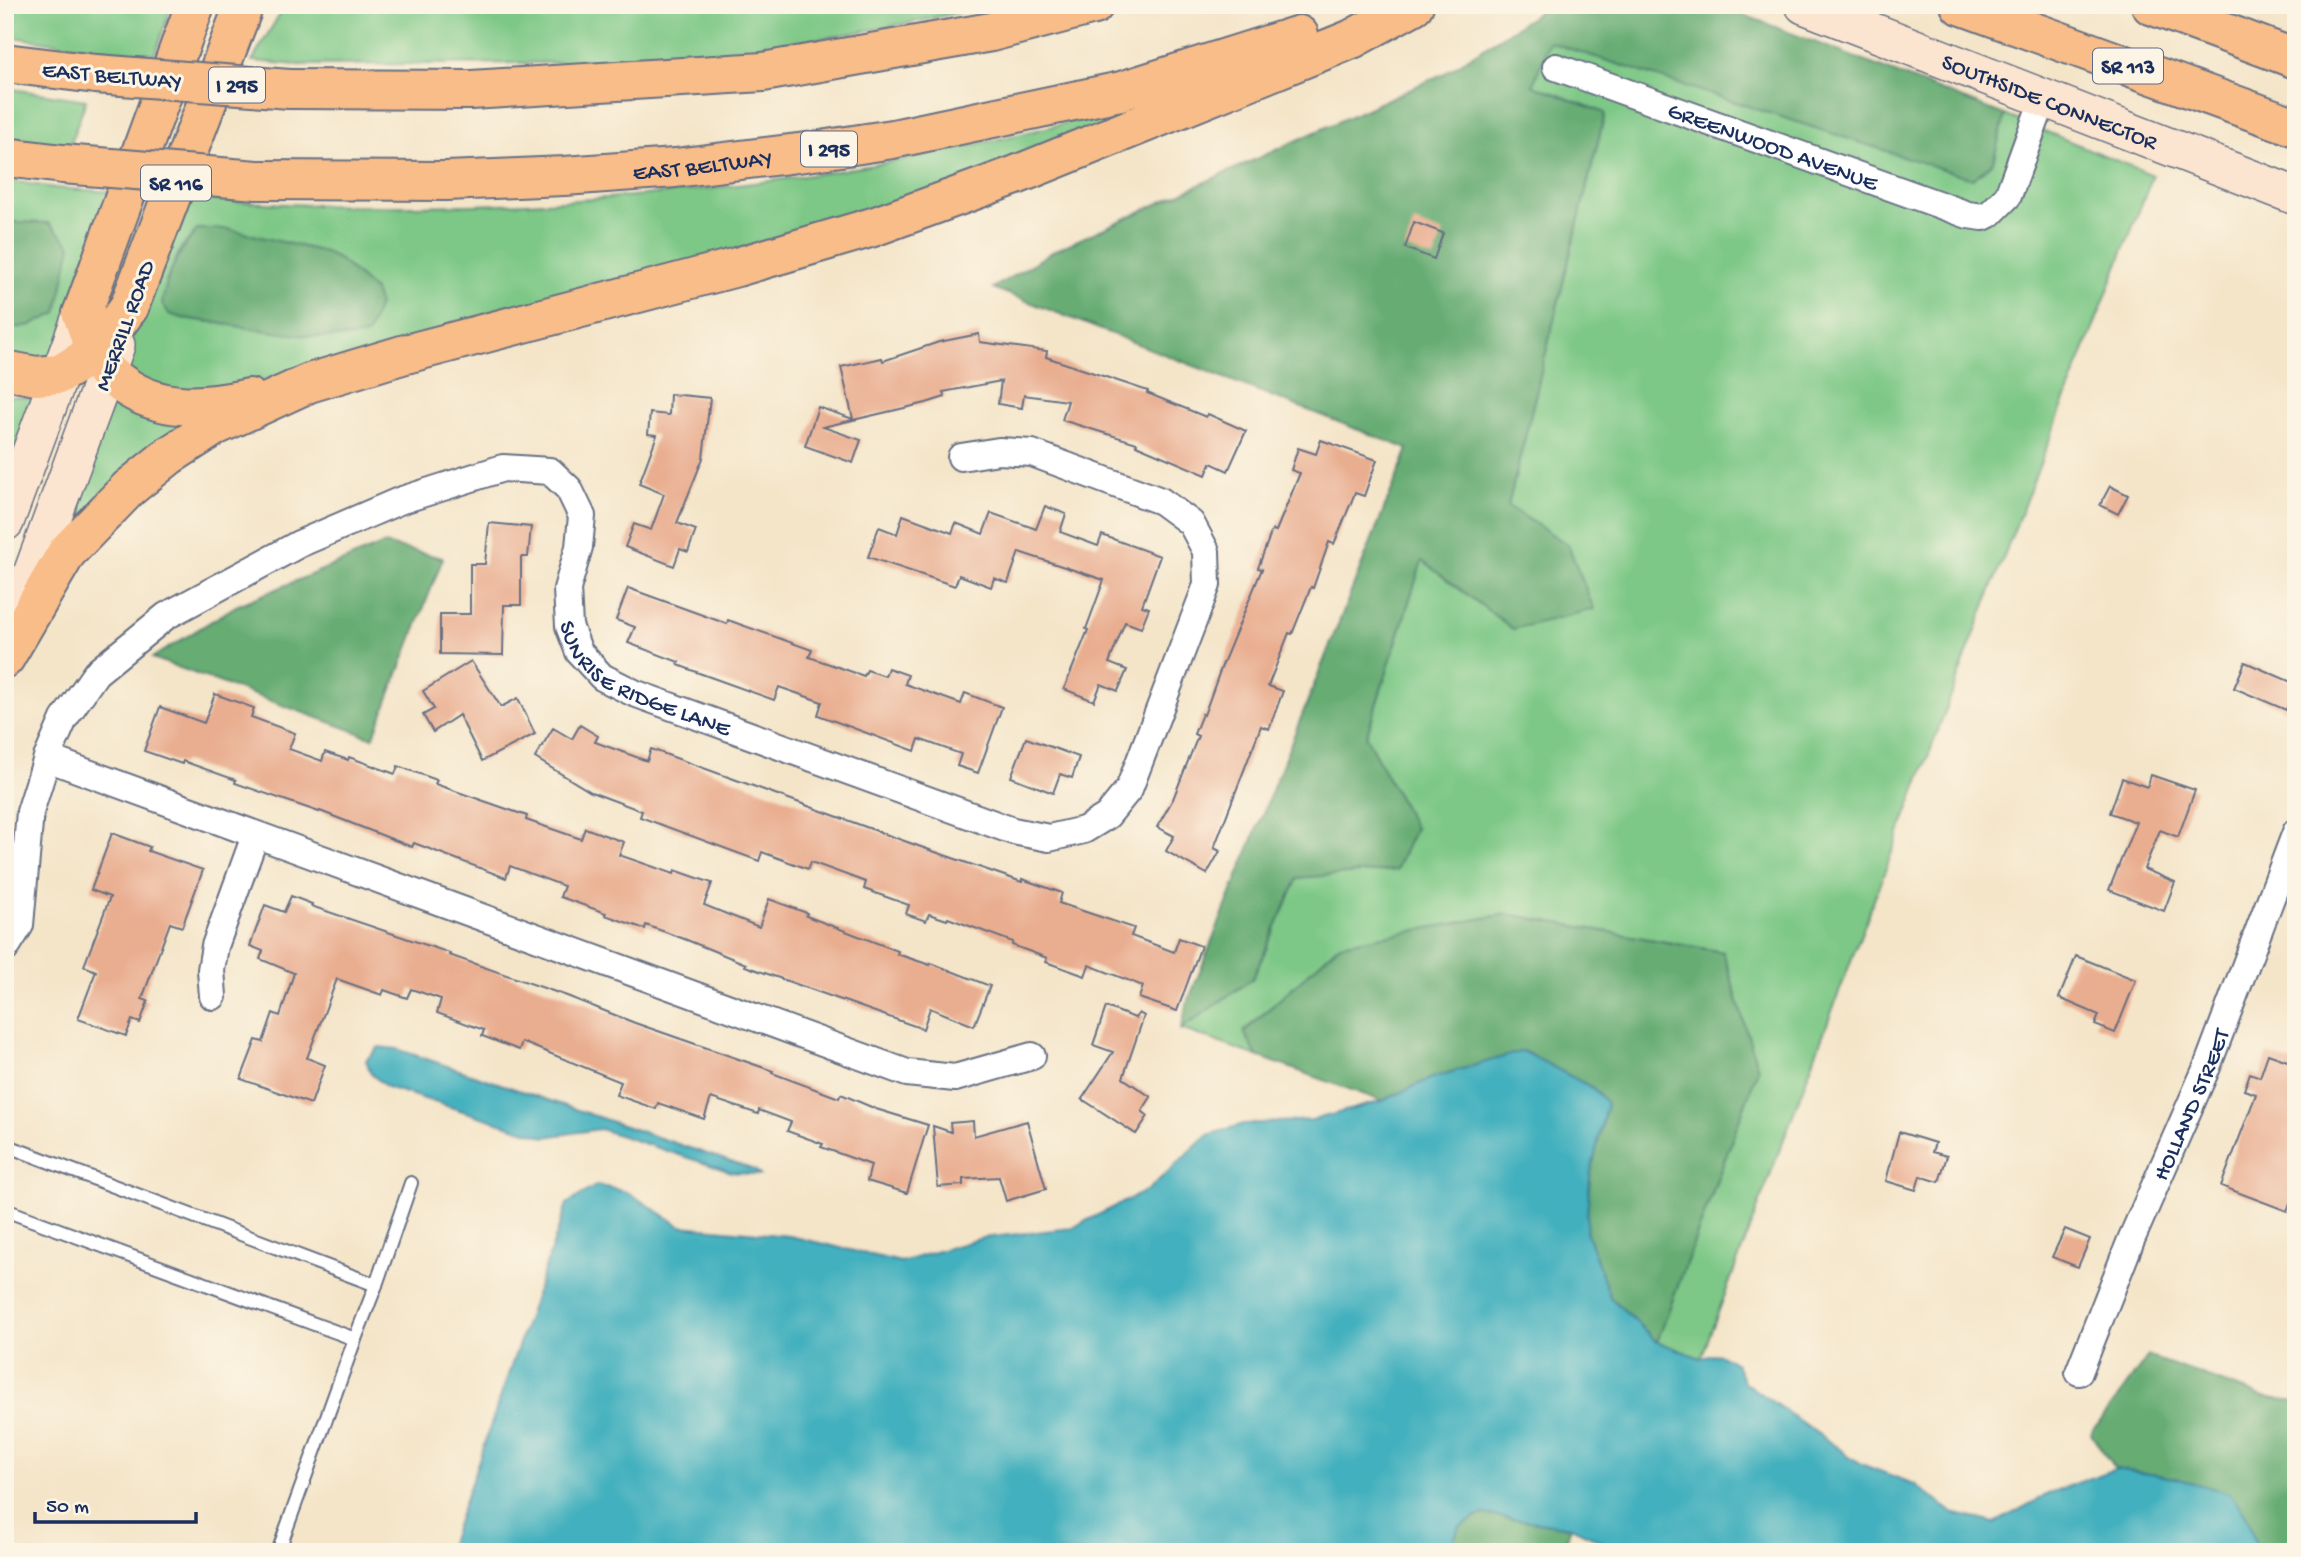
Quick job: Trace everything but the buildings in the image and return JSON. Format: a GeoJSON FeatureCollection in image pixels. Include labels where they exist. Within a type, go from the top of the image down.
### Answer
{"type":"FeatureCollection","features":[{"type":"Feature","properties":{"kind":"main road","name":"MERRILL ROAD"},"geometry":{"type":"LineString","coordinates":[[82,314],[195,5]]}},
{"type":"Feature","properties":{"kind":"main road","name":"MERRILL ROAD"},"geometry":{"type":"LineString","coordinates":[[101,362],[129,307],[244,5]]}},
{"type":"Feature","properties":{"kind":"main road","name":"EAST BELTWAY"},"geometry":{"type":"LineString","coordinates":[[5,63],[96,74],[290,89],[471,90],[763,72],[991,32],[1094,5]]}},
{"type":"Feature","properties":{"kind":"main road","name":"EAST BELTWAY"},"geometry":{"type":"LineString","coordinates":[[5,156],[63,164],[257,180],[446,181],[564,177],[675,168],[893,139],[1121,91],[1335,23],[1383,5]]}},
{"type":"Feature","properties":{"kind":"main road"},"geometry":{"type":"LineString","coordinates":[[82,314],[101,362],[139,396],[182,407],[224,403],[309,383],[402,355],[724,270],[873,227],[1016,175],[1352,39],[1414,5]]}},
{"type":"Feature","properties":{"kind":"main road","name":"SR 113"},"geometry":{"type":"LineString","coordinates":[[1960,5],[2296,127]]}},
{"type":"Feature","properties":{"kind":"main road"},"geometry":{"type":"LineString","coordinates":[[2151,5],[2296,59]]}},
{"type":"Feature","properties":{"kind":"main road"},"geometry":{"type":"LineString","coordinates":[[5,370],[36,376],[60,374],[101,362]]}},
{"type":"Feature","properties":{"kind":"main road"},"geometry":{"type":"LineString","coordinates":[[5,659],[67,552],[129,488],[170,455],[215,426],[309,383]]}},
{"type":"Feature","properties":{"kind":"street","name":"SOUTHSIDE CONNECTOR"},"geometry":{"type":"LineString","coordinates":[[1804,5],[2296,196]]}},
{"type":"Feature","properties":{"kind":"street","name":"GREENWOOD AVENUE"},"geometry":{"type":"LineString","coordinates":[[1556,67],[1968,215],[1983,217],[2008,196],[2044,97]]}},
{"type":"Feature","properties":{"kind":"street","name":"MERRILL ROAD"},"geometry":{"type":"LineString","coordinates":[[5,522],[82,314]]}},
{"type":"Feature","properties":{"kind":"street","name":"MERRILL ROAD"},"geometry":{"type":"LineString","coordinates":[[5,647],[101,362]]}},
{"type":"Feature","properties":{"kind":"street","name":"SUNRISE RIDGE LANE"},"geometry":{"type":"LineString","coordinates":[[5,948],[20,925],[30,812],[47,758],[64,719],[96,673],[166,616],[299,544],[399,501],[503,468],[550,471],[569,489],[582,516],[579,547],[566,589],[569,626],[579,652],[602,677],[634,693],[1013,831],[1049,838],[1084,830],[1107,816],[1129,789],[1207,585],[1206,551],[1191,523],[1161,501],[1032,453],[999,451],[961,457]]}},
{"type":"Feature","properties":{"kind":"street"},"geometry":{"type":"LineString","coordinates":[[47,758],[907,1073],[955,1077],[1032,1056]]}},
{"type":"Feature","properties":{"kind":"street","name":"HOLLAND STREET"},"geometry":{"type":"LineString","coordinates":[[2080,1372],[2131,1240],[2207,1067],[2296,832]]}},
{"type":"Feature","properties":{"kind":"street"},"geometry":{"type":"LineString","coordinates":[[213,996],[211,970],[215,946],[255,836]]}},
{"type":"Feature","properties":{"kind":"lane"},"geometry":{"type":"LineString","coordinates":[[5,1145],[376,1285]]}},
{"type":"Feature","properties":{"kind":"lane"},"geometry":{"type":"LineString","coordinates":[[278,1552],[411,1183]]}},
{"type":"Feature","properties":{"kind":"lane"},"geometry":{"type":"LineString","coordinates":[[5,1210],[355,1339]]}},
{"type":"Feature","properties":{"kind":"green space"},"geometry":{"type":"Polygon","coordinates":[[[5,5],[172,5],[155,54],[5,36],[5,5]]]}},
{"type":"Feature","properties":{"kind":"green space"},"geometry":{"type":"Polygon","coordinates":[[[285,5],[993,5],[910,23],[750,51],[647,62],[298,65],[252,61],[285,5]]]}},
{"type":"Feature","properties":{"kind":"green space"},"geometry":{"type":"Polygon","coordinates":[[[1550,5],[1718,5],[2005,115],[1993,162],[1973,179],[1549,42],[1533,85],[1605,113],[1508,506],[1568,545],[1594,609],[1513,629],[1422,561],[1366,737],[1415,828],[1396,870],[1298,878],[1253,978],[1181,1029],[1187,1004],[1408,449],[993,288],[1054,251],[1445,73],[1550,5]]]}},
{"type":"Feature","properties":{"kind":"green space"},"geometry":{"type":"Polygon","coordinates":[[[1549,41],[1973,179],[1993,162],[2005,115],[2153,175],[2002,561],[1701,1358],[1657,1342],[1758,1070],[1723,952],[1506,914],[1340,945],[1244,1031],[1257,1056],[1181,1029],[1253,978],[1298,877],[1396,870],[1415,828],[1366,738],[1422,560],[1513,629],[1568,545],[1508,506],[1605,113],[1533,85],[1549,41]]]}},
{"type":"Feature","properties":{"kind":"green space"},"geometry":{"type":"Polygon","coordinates":[[[5,88],[86,100],[69,147],[5,140],[5,88]]]}},
{"type":"Feature","properties":{"kind":"green space"},"geometry":{"type":"Polygon","coordinates":[[[1165,99],[944,193],[345,359],[188,399],[136,384],[123,356],[185,198],[277,204],[461,206],[644,195],[826,173],[917,157],[1165,99]],[[198,229],[181,248],[166,281],[182,318],[350,338],[374,290],[357,275],[198,229]]]}},
{"type":"Feature","properties":{"kind":"green space"},"geometry":{"type":"Polygon","coordinates":[[[5,180],[55,188],[113,192],[52,360],[5,365],[5,329],[31,325],[49,223],[5,222],[5,180]]]}},
{"type":"Feature","properties":{"kind":"green space"},"geometry":{"type":"Polygon","coordinates":[[[5,222],[49,223],[71,245],[57,313],[31,325],[5,329],[5,222]]]}},
{"type":"Feature","properties":{"kind":"green space"},"geometry":{"type":"Polygon","coordinates":[[[198,229],[228,229],[325,252],[340,260],[374,290],[379,305],[367,335],[300,335],[169,314],[162,303],[170,273],[198,229]]]}},
{"type":"Feature","properties":{"kind":"green space"},"geometry":{"type":"Polygon","coordinates":[[[113,393],[195,421],[65,540],[113,393]]]}},
{"type":"Feature","properties":{"kind":"green space"},"geometry":{"type":"Polygon","coordinates":[[[5,396],[34,398],[5,478],[5,396]]]}},
{"type":"Feature","properties":{"kind":"green space"},"geometry":{"type":"Polygon","coordinates":[[[384,544],[443,558],[373,738],[152,658],[236,606],[384,544]]]}},
{"type":"Feature","properties":{"kind":"green space"},"geometry":{"type":"Polygon","coordinates":[[[1506,914],[1723,952],[1758,1069],[1657,1342],[1610,1297],[1586,1231],[1590,1176],[1607,1104],[1593,1088],[1523,1051],[1432,1078],[1382,1101],[1257,1056],[1244,1032],[1340,944],[1506,914]]]}},
{"type":"Feature","properties":{"kind":"green space"},"geometry":{"type":"Polygon","coordinates":[[[2148,1356],[2264,1397],[2296,1402],[2296,1552],[2258,1552],[2246,1515],[2176,1478],[2115,1469],[2091,1434],[2148,1356]]]}},
{"type":"Feature","properties":{"kind":"green space"},"geometry":{"type":"Polygon","coordinates":[[[1482,1514],[1571,1527],[1561,1552],[1449,1552],[1459,1527],[1482,1514]]]}},
{"type":"Feature","properties":{"kind":"water"},"geometry":{"type":"Polygon","coordinates":[[[379,1047],[397,1049],[755,1170],[760,1175],[731,1172],[600,1129],[545,1137],[387,1087],[371,1074],[366,1060],[379,1047]]]}},
{"type":"Feature","properties":{"kind":"water"},"geometry":{"type":"Polygon","coordinates":[[[1523,1051],[1593,1088],[1607,1103],[1590,1176],[1586,1231],[1610,1297],[1657,1342],[1700,1358],[1719,1354],[1736,1364],[1744,1382],[1861,1464],[1914,1484],[1953,1513],[1995,1523],[2050,1493],[2115,1469],[2176,1478],[2230,1493],[2246,1515],[2258,1552],[1624,1552],[1571,1527],[1482,1514],[1459,1527],[1449,1552],[447,1552],[567,1204],[597,1185],[627,1192],[681,1226],[790,1236],[901,1262],[982,1238],[1072,1228],[1148,1190],[1208,1135],[1244,1124],[1312,1120],[1382,1101],[1432,1078],[1523,1051]]]}}]}
